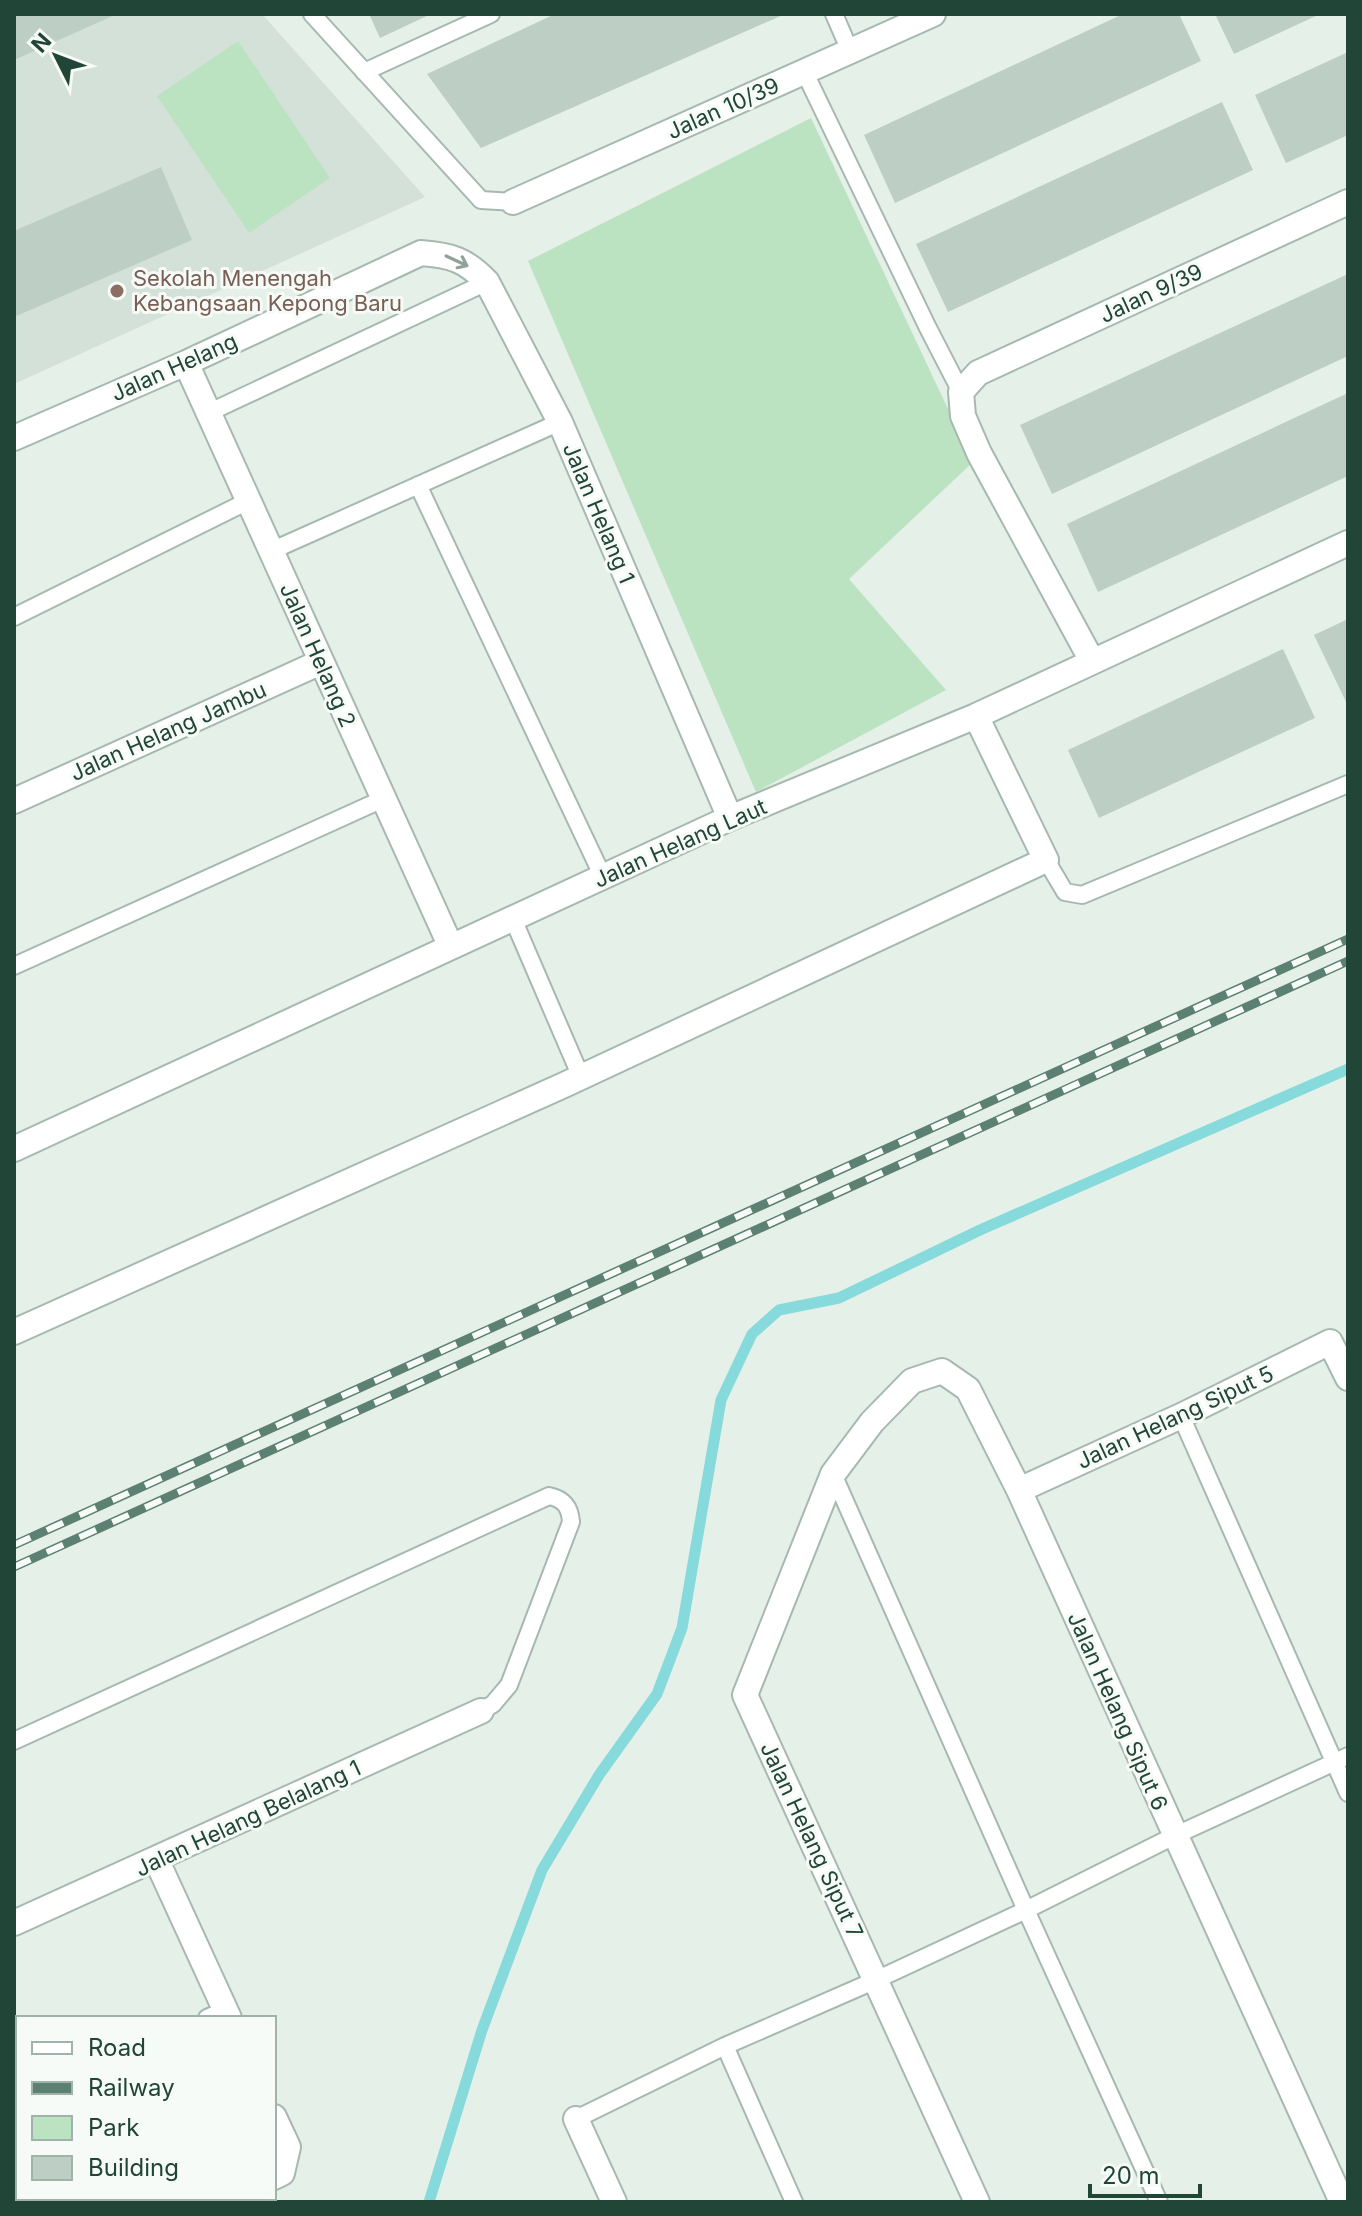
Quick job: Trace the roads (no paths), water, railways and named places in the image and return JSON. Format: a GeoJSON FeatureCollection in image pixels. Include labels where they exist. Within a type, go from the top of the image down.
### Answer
{"type":"FeatureCollection","features":[{"type":"Feature","properties":{"kind":"street","name":"Jalan 10/39"},"geometry":{"type":"LineString","coordinates":[[513,202],[933,14]]}},
{"type":"Feature","properties":{"kind":"street","name":"Jalan 9/39"},"geometry":{"type":"LineString","coordinates":[[961,392],[978,373],[1348,202]]}},
{"type":"Feature","properties":{"kind":"street","name":"Jalan Helang 1"},"geometry":{"type":"LineString","coordinates":[[421,253],[449,255],[475,269],[487,282],[560,422],[730,818]]}},
{"type":"Feature","properties":{"kind":"street","name":"Jalan Helang"},"geometry":{"type":"LineString","coordinates":[[14,438],[186,363],[421,253]]}},
{"type":"Feature","properties":{"kind":"street","name":"Jalan Helang 2"},"geometry":{"type":"LineString","coordinates":[[186,363],[451,947]]}},
{"type":"Feature","properties":{"kind":"street"},"geometry":{"type":"LineString","coordinates":[[961,392],[963,416],[979,453],[1092,661]]}},
{"type":"Feature","properties":{"kind":"street","name":"Jalan Helang Laut"},"geometry":{"type":"LineString","coordinates":[[14,1149],[730,818],[976,716],[1348,543]]}},
{"type":"Feature","properties":{"kind":"street","name":"Jalan Helang Jambu"},"geometry":{"type":"LineString","coordinates":[[14,801],[321,662]]}},
{"type":"Feature","properties":{"kind":"street"},"geometry":{"type":"LineString","coordinates":[[14,1332],[581,1077],[1046,860],[976,716]]}},
{"type":"Feature","properties":{"kind":"street","name":"Jalan Helang Siput 5"},"geometry":{"type":"LineString","coordinates":[[1019,1490],[1181,1416],[1330,1342],[1348,1378]]}},
{"type":"Feature","properties":{"kind":"street","name":"Jalan Helang Siput 6"},"geometry":{"type":"LineString","coordinates":[[833,1474],[872,1422],[912,1381],[942,1371],[968,1389],[1019,1490],[1342,2202]]}},
{"type":"Feature","properties":{"kind":"street","name":"Jalan Helang Siput 7"},"geometry":{"type":"LineString","coordinates":[[833,1474],[745,1695],[977,2202]]}},
{"type":"Feature","properties":{"kind":"street","name":"Jalan Helang Belalang 1"},"geometry":{"type":"LineString","coordinates":[[14,1923],[157,1861],[481,1711]]}},
{"type":"Feature","properties":{"kind":"street"},"geometry":{"type":"LineString","coordinates":[[157,1861],[220,2015]]}},
{"type":"Feature","properties":{"kind":"street"},"geometry":{"type":"LineString","coordinates":[[576,2119],[614,2202]]}},
{"type":"Feature","properties":{"kind":"street"},"geometry":{"type":"LineString","coordinates":[[276,2121],[288,2147],[278,2175]]}},
{"type":"Feature","properties":{"kind":"lane"},"geometry":{"type":"LineString","coordinates":[[312,14],[481,200],[513,202]]}},
{"type":"Feature","properties":{"kind":"lane"},"geometry":{"type":"LineString","coordinates":[[364,72],[491,14]]}},
{"type":"Feature","properties":{"kind":"lane"},"geometry":{"type":"LineString","coordinates":[[834,14],[850,51]]}},
{"type":"Feature","properties":{"kind":"lane"},"geometry":{"type":"LineString","coordinates":[[804,71],[961,392]]}},
{"type":"Feature","properties":{"kind":"lane"},"geometry":{"type":"LineString","coordinates":[[208,413],[487,282]]}},
{"type":"Feature","properties":{"kind":"lane"},"geometry":{"type":"LineString","coordinates":[[271,551],[560,422]]}},
{"type":"Feature","properties":{"kind":"lane"},"geometry":{"type":"LineString","coordinates":[[418,485],[603,877]]}},
{"type":"Feature","properties":{"kind":"lane"},"geometry":{"type":"LineString","coordinates":[[14,617],[248,501]]}},
{"type":"Feature","properties":{"kind":"lane"},"geometry":{"type":"LineString","coordinates":[[1046,860],[1065,892],[1082,895],[1348,784]]}},
{"type":"Feature","properties":{"kind":"lane"},"geometry":{"type":"LineString","coordinates":[[14,966],[383,799]]}},
{"type":"Feature","properties":{"kind":"lane"},"geometry":{"type":"LineString","coordinates":[[513,919],[581,1077]]}},
{"type":"Feature","properties":{"kind":"lane"},"geometry":{"type":"LineString","coordinates":[[1181,1416],[1341,1759],[1348,1793]]}},
{"type":"Feature","properties":{"kind":"lane"},"geometry":{"type":"LineString","coordinates":[[833,1474],[1159,2202]]}},
{"type":"Feature","properties":{"kind":"lane"},"geometry":{"type":"LineString","coordinates":[[14,1741],[549,1496],[558,1498],[570,1511],[571,1522],[509,1685],[493,1704],[481,1711]]}},
{"type":"Feature","properties":{"kind":"lane"},"geometry":{"type":"LineString","coordinates":[[576,2119],[725,2046],[876,1980],[1341,1759]]}},
{"type":"Feature","properties":{"kind":"lane"},"geometry":{"type":"LineString","coordinates":[[725,2046],[794,2202]]}},
{"type":"Feature","properties":{"kind":"waterway"},"geometry":{"type":"LineString","coordinates":[[429,2202],[482,2030],[542,1870],[599,1775],[657,1694],[682,1628],[721,1400],[752,1334],[779,1310],[839,1298],[980,1230],[1348,1069]]}},
{"type":"Feature","properties":{"kind":"railway"},"geometry":{"type":"LineString","coordinates":[[14,1545],[1348,939]]}},
{"type":"Feature","properties":{"kind":"railway"},"geometry":{"type":"LineString","coordinates":[[14,1567],[1348,961]]}},
{"type":"Feature","properties":{"kind":"place","name":"Sekolah Menengah Kebangsaan Kepong Baru"},"geometry":{"type":"Point","coordinates":[117,291]}}]}
